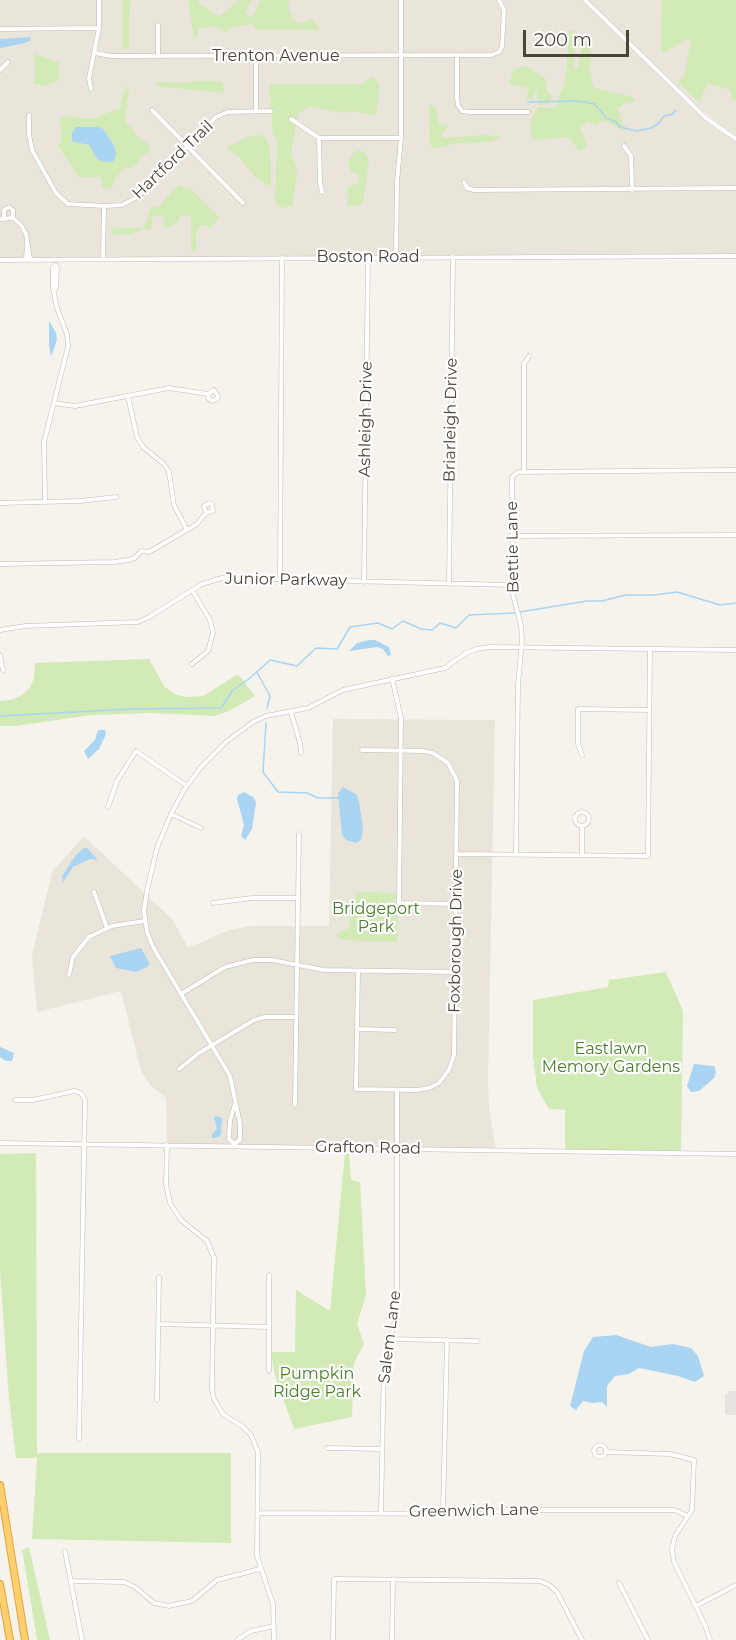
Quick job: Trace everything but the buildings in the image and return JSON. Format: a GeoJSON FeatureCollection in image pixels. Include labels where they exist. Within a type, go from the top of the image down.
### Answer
{"type":"FeatureCollection","features":[{"type":"Feature","properties":{"kind":"highway"},"geometry":{"type":"LineString","coordinates":[[0,1485],[26,1640]]}},
{"type":"Feature","properties":{"kind":"highway"},"geometry":{"type":"LineString","coordinates":[[0,1584],[10,1640]]}},
{"type":"Feature","properties":{"kind":"street"},"geometry":{"type":"LineString","coordinates":[[91,89],[89,78],[99,28],[99,0]]}},
{"type":"Feature","properties":{"kind":"street"},"geometry":{"type":"LineString","coordinates":[[396,257],[397,182],[401,138],[401,0]]}},
{"type":"Feature","properties":{"kind":"street","name":"Trenton Avenue"},"geometry":{"type":"LineString","coordinates":[[95,53],[111,56],[491,55],[501,50],[504,10],[500,0]]}},
{"type":"Feature","properties":{"kind":"street"},"geometry":{"type":"LineString","coordinates":[[585,0],[698,111],[716,127],[736,139]]}},
{"type":"Feature","properties":{"kind":"street"},"geometry":{"type":"LineString","coordinates":[[158,25],[158,55]]}},
{"type":"Feature","properties":{"kind":"street"},"geometry":{"type":"LineString","coordinates":[[0,29],[99,28]]}},
{"type":"Feature","properties":{"kind":"street"},"geometry":{"type":"LineString","coordinates":[[457,55],[457,98],[462,111],[528,112]]}},
{"type":"Feature","properties":{"kind":"street"},"geometry":{"type":"LineString","coordinates":[[256,56],[256,111]]}},
{"type":"Feature","properties":{"kind":"street"},"geometry":{"type":"LineString","coordinates":[[0,70],[8,62]]}},
{"type":"Feature","properties":{"kind":"street"},"geometry":{"type":"LineString","coordinates":[[153,110],[243,203]]}},
{"type":"Feature","properties":{"kind":"street","name":"Hartford Trail"},"geometry":{"type":"LineString","coordinates":[[29,115],[29,138],[32,150],[56,193],[69,204],[104,206],[122,205],[139,196],[216,117],[224,113],[271,111]]}},
{"type":"Feature","properties":{"kind":"street"},"geometry":{"type":"LineString","coordinates":[[291,119],[319,138],[401,138]]}},
{"type":"Feature","properties":{"kind":"street"},"geometry":{"type":"LineString","coordinates":[[319,138],[322,192]]}},
{"type":"Feature","properties":{"kind":"street"},"geometry":{"type":"LineString","coordinates":[[624,146],[632,158],[632,190]]}},
{"type":"Feature","properties":{"kind":"street"},"geometry":{"type":"LineString","coordinates":[[464,182],[467,188],[474,190],[736,188]]}},
{"type":"Feature","properties":{"kind":"street"},"geometry":{"type":"LineString","coordinates":[[103,258],[104,206]]}},
{"type":"Feature","properties":{"kind":"street"},"geometry":{"type":"LineString","coordinates":[[13,218],[2,218],[4,210],[9,207],[13,210],[13,218],[24,230],[28,260]]}},
{"type":"Feature","properties":{"kind":"street","name":"Boston Road"},"geometry":{"type":"LineString","coordinates":[[0,260],[736,256]]}},
{"type":"Feature","properties":{"kind":"street","name":"Ashleigh Drive"},"geometry":{"type":"LineString","coordinates":[[364,582],[368,257]]}},
{"type":"Feature","properties":{"kind":"street","name":"Briarleigh Drive"},"geometry":{"type":"LineString","coordinates":[[449,584],[453,257]]}},
{"type":"Feature","properties":{"kind":"street"},"geometry":{"type":"LineString","coordinates":[[280,580],[282,258]]}},
{"type":"Feature","properties":{"kind":"street"},"geometry":{"type":"LineString","coordinates":[[45,502],[44,448],[68,342],[56,303],[54,290],[57,267],[55,259]]}},
{"type":"Feature","properties":{"kind":"street","name":"Bettie Lane"},"geometry":{"type":"LineString","coordinates":[[516,854],[518,685],[522,632],[513,585],[512,477],[516,473],[524,472],[524,364],[529,356]]}},
{"type":"Feature","properties":{"kind":"street"},"geometry":{"type":"LineString","coordinates":[[54,403],[75,406],[169,388],[208,394]]}},
{"type":"Feature","properties":{"kind":"street"},"geometry":{"type":"LineString","coordinates":[[128,395],[137,437],[144,449],[164,464],[169,472],[174,505],[187,530]]}},
{"type":"Feature","properties":{"kind":"street"},"geometry":{"type":"LineString","coordinates":[[524,472],[736,470]]}},
{"type":"Feature","properties":{"kind":"street"},"geometry":{"type":"LineString","coordinates":[[0,503],[84,501],[116,496]]}},
{"type":"Feature","properties":{"kind":"street"},"geometry":{"type":"LineString","coordinates":[[0,564],[119,562],[135,558],[141,551],[149,552],[200,522],[206,513]]}},
{"type":"Feature","properties":{"kind":"street"},"geometry":{"type":"LineString","coordinates":[[512,536],[736,535]]}},
{"type":"Feature","properties":{"kind":"street","name":"Junior Parkway"},"geometry":{"type":"LineString","coordinates":[[0,630],[25,626],[134,623],[149,617],[205,582],[219,579],[513,585]]}},
{"type":"Feature","properties":{"kind":"street"},"geometry":{"type":"LineString","coordinates":[[192,590],[210,620],[213,633],[208,651],[192,664]]}},
{"type":"Feature","properties":{"kind":"street"},"geometry":{"type":"LineString","coordinates":[[235,1104],[230,1120],[229,1139],[234,1145],[240,1140],[240,1130],[230,1076],[153,947],[145,921],[145,902],[159,841],[171,814],[187,786],[207,761],[242,729],[266,716],[308,708],[343,690],[445,668],[469,652],[490,647],[736,650]]}},
{"type":"Feature","properties":{"kind":"street"},"geometry":{"type":"LineString","coordinates":[[457,854],[648,856],[650,649]]}},
{"type":"Feature","properties":{"kind":"street"},"geometry":{"type":"LineString","coordinates":[[0,655],[3,670]]}},
{"type":"Feature","properties":{"kind":"street"},"geometry":{"type":"LineString","coordinates":[[392,678],[401,714],[399,903],[456,904]]}},
{"type":"Feature","properties":{"kind":"street"},"geometry":{"type":"LineString","coordinates":[[582,755],[578,744],[578,709],[649,710]]}},
{"type":"Feature","properties":{"kind":"street"},"geometry":{"type":"LineString","coordinates":[[291,712],[301,753]]}},
{"type":"Feature","properties":{"kind":"street","name":"Foxborough Drive"},"geometry":{"type":"LineString","coordinates":[[357,1029],[356,1089],[429,1088],[441,1081],[449,1070],[454,1055],[458,788],[454,772],[444,759],[433,753],[362,750]]}},
{"type":"Feature","properties":{"kind":"street"},"geometry":{"type":"LineString","coordinates":[[108,807],[116,784],[136,751],[187,786]]}},
{"type":"Feature","properties":{"kind":"street"},"geometry":{"type":"LineString","coordinates":[[171,814],[201,828]]}},
{"type":"Feature","properties":{"kind":"street"},"geometry":{"type":"LineString","coordinates":[[582,826],[582,855]]}},
{"type":"Feature","properties":{"kind":"street"},"geometry":{"type":"LineString","coordinates":[[295,1106],[299,834]]}},
{"type":"Feature","properties":{"kind":"street"},"geometry":{"type":"LineString","coordinates":[[94,892],[106,928]]}},
{"type":"Feature","properties":{"kind":"street"},"geometry":{"type":"LineString","coordinates":[[213,903],[252,898],[298,898]]}},
{"type":"Feature","properties":{"kind":"street"},"geometry":{"type":"LineString","coordinates":[[69,975],[70,963],[80,946],[89,938],[106,928],[145,921]]}},
{"type":"Feature","properties":{"kind":"street"},"geometry":{"type":"LineString","coordinates":[[181,994],[225,967],[240,962],[267,960],[322,970],[455,972]]}},
{"type":"Feature","properties":{"kind":"street"},"geometry":{"type":"LineString","coordinates":[[358,971],[357,1029],[395,1030]]}},
{"type":"Feature","properties":{"kind":"street"},"geometry":{"type":"LineString","coordinates":[[179,1069],[212,1045],[257,1018],[296,1017]]}},
{"type":"Feature","properties":{"kind":"street","name":"Salem Lane"},"geometry":{"type":"LineString","coordinates":[[381,1512],[384,1362],[397,1303],[397,1090]]}},
{"type":"Feature","properties":{"kind":"street"},"geometry":{"type":"LineString","coordinates":[[15,1100],[31,1101],[72,1091],[79,1092],[85,1100],[79,1439]]}},
{"type":"Feature","properties":{"kind":"street","name":"Grafton Road"},"geometry":{"type":"LineString","coordinates":[[0,1143],[736,1154]]}},
{"type":"Feature","properties":{"kind":"street"},"geometry":{"type":"LineString","coordinates":[[166,1145],[166,1184],[170,1203],[181,1220],[207,1241],[214,1258],[213,1394],[219,1409],[247,1430],[257,1445],[259,1458],[257,1556],[273,1604],[274,1640]]}},
{"type":"Feature","properties":{"kind":"street"},"geometry":{"type":"LineString","coordinates":[[268,1371],[269,1275]]}},
{"type":"Feature","properties":{"kind":"street"},"geometry":{"type":"LineString","coordinates":[[157,1400],[159,1276]]}},
{"type":"Feature","properties":{"kind":"street"},"geometry":{"type":"LineString","coordinates":[[158,1324],[269,1327]]}},
{"type":"Feature","properties":{"kind":"street"},"geometry":{"type":"LineString","coordinates":[[390,1339],[478,1341]]}},
{"type":"Feature","properties":{"kind":"street"},"geometry":{"type":"LineString","coordinates":[[443,1512],[447,1340]]}},
{"type":"Feature","properties":{"kind":"street"},"geometry":{"type":"LineString","coordinates":[[327,1448],[382,1449]]}},
{"type":"Feature","properties":{"kind":"street"},"geometry":{"type":"LineString","coordinates":[[606,1452],[670,1454],[694,1460],[692,1510],[675,1536],[672,1549],[674,1562],[710,1640]]}},
{"type":"Feature","properties":{"kind":"street","name":"Greenwich Lane"},"geometry":{"type":"LineString","coordinates":[[258,1513],[443,1512],[485,1514],[507,1510],[674,1510],[688,1516]]}},
{"type":"Feature","properties":{"kind":"street"},"geometry":{"type":"LineString","coordinates":[[65,1551],[82,1640]]}},
{"type":"Feature","properties":{"kind":"street"},"geometry":{"type":"LineString","coordinates":[[71,1581],[124,1582],[135,1587],[154,1603],[169,1606],[192,1601],[212,1582],[221,1578],[260,1569]]}},
{"type":"Feature","properties":{"kind":"street"},"geometry":{"type":"LineString","coordinates":[[333,1640],[334,1579],[540,1581],[557,1592],[582,1640]]}},
{"type":"Feature","properties":{"kind":"street"},"geometry":{"type":"LineString","coordinates":[[392,1640],[393,1579]]}},
{"type":"Feature","properties":{"kind":"street"},"geometry":{"type":"LineString","coordinates":[[619,1582],[648,1640]]}},
{"type":"Feature","properties":{"kind":"street"},"geometry":{"type":"LineString","coordinates":[[696,1606],[736,1585]]}},
{"type":"Feature","properties":{"kind":"street"},"geometry":{"type":"LineString","coordinates":[[237,1640],[251,1631],[274,1626]]}},
{"type":"Feature","properties":{"kind":"shaded area"},"geometry":{"type":"Polygon","coordinates":[[[0,0],[582,0],[698,114],[736,142],[736,254],[0,258],[0,0]]]}},
{"type":"Feature","properties":{"kind":"shaded area"},"geometry":{"type":"Polygon","coordinates":[[[588,0],[736,0],[736,136],[699,108],[588,0]]]}},
{"type":"Feature","properties":{"kind":"shaded area"},"geometry":{"type":"Polygon","coordinates":[[[333,719],[495,720],[488,1080],[489,1109],[496,1150],[167,1145],[166,1098],[151,1086],[141,1071],[121,991],[37,1012],[32,955],[52,872],[84,836],[173,920],[188,948],[229,930],[250,926],[329,926],[333,719]]]}},
{"type":"Feature","properties":{"kind":"shaded area"},"geometry":{"type":"Polygon","coordinates":[[[728,1391],[736,1391],[736,1415],[725,1415],[725,1394],[728,1394],[728,1391]]]}},
{"type":"Feature","properties":{"kind":"green space"},"geometry":{"type":"Polygon","coordinates":[[[122,0],[130,0],[129,49],[122,49],[122,0]]]}},
{"type":"Feature","properties":{"kind":"green space"},"geometry":{"type":"Polygon","coordinates":[[[188,0],[198,0],[201,6],[220,16],[239,0],[252,0],[245,13],[252,18],[261,0],[290,0],[288,5],[293,20],[302,24],[310,18],[321,30],[257,30],[253,24],[230,28],[224,33],[222,29],[211,26],[198,28],[197,38],[194,38],[188,0]]]}},
{"type":"Feature","properties":{"kind":"green space"},"geometry":{"type":"Polygon","coordinates":[[[662,0],[736,0],[736,101],[733,101],[731,97],[731,90],[708,83],[699,102],[678,82],[684,76],[691,43],[688,38],[664,53],[661,51],[662,0]]]}},
{"type":"Feature","properties":{"kind":"green space"},"geometry":{"type":"Polygon","coordinates":[[[569,30],[574,31],[574,70],[578,69],[585,39],[590,42],[590,73],[594,88],[634,97],[636,101],[625,103],[618,108],[625,131],[602,120],[597,125],[587,122],[579,129],[587,146],[579,151],[569,137],[532,140],[531,131],[531,120],[538,107],[555,108],[563,87],[569,30]]]}},
{"type":"Feature","properties":{"kind":"green space"},"geometry":{"type":"Polygon","coordinates":[[[34,54],[58,62],[60,77],[58,81],[46,85],[33,84],[34,54]]]}},
{"type":"Feature","properties":{"kind":"green space"},"geometry":{"type":"Polygon","coordinates":[[[526,66],[545,78],[547,92],[553,96],[549,104],[539,105],[536,89],[533,99],[527,98],[528,88],[509,84],[514,69],[526,66]]]}},
{"type":"Feature","properties":{"kind":"green space"},"geometry":{"type":"Polygon","coordinates":[[[373,76],[380,85],[376,116],[354,111],[342,113],[309,106],[298,114],[291,153],[297,172],[293,205],[284,208],[275,204],[277,141],[273,132],[269,84],[363,84],[373,76]]]}},
{"type":"Feature","properties":{"kind":"green space"},"geometry":{"type":"Polygon","coordinates":[[[157,82],[223,83],[224,93],[156,86],[157,82]]]}},
{"type":"Feature","properties":{"kind":"green space"},"geometry":{"type":"Polygon","coordinates":[[[129,88],[125,120],[137,136],[149,145],[150,150],[138,162],[130,168],[125,168],[114,179],[112,188],[103,189],[100,177],[79,177],[58,146],[61,142],[62,127],[59,123],[64,116],[98,119],[100,115],[120,109],[124,90],[129,88]]]}},
{"type":"Feature","properties":{"kind":"green space"},"geometry":{"type":"Polygon","coordinates":[[[429,105],[435,106],[439,124],[446,124],[448,128],[441,133],[443,138],[488,135],[502,138],[487,142],[457,143],[434,149],[430,144],[429,105]]]}},
{"type":"Feature","properties":{"kind":"green space"},"geometry":{"type":"Polygon","coordinates":[[[263,135],[270,146],[271,187],[256,178],[238,156],[226,148],[247,137],[263,135]]]}},
{"type":"Feature","properties":{"kind":"green space"},"geometry":{"type":"Polygon","coordinates":[[[358,150],[364,152],[369,160],[363,204],[347,207],[348,186],[360,183],[358,173],[353,173],[348,166],[351,155],[358,150]]]}},
{"type":"Feature","properties":{"kind":"green space"},"geometry":{"type":"Polygon","coordinates":[[[180,185],[189,187],[219,218],[210,228],[201,225],[196,235],[196,252],[191,250],[191,217],[187,215],[181,215],[177,223],[170,227],[163,227],[164,216],[153,216],[151,229],[142,229],[125,235],[123,232],[119,235],[112,234],[111,229],[144,227],[152,205],[158,208],[180,185]]]}},
{"type":"Feature","properties":{"kind":"green space"},"geometry":{"type":"Polygon","coordinates":[[[149,659],[164,686],[174,694],[186,697],[203,696],[238,674],[255,696],[229,711],[214,716],[151,713],[91,715],[16,726],[0,726],[0,701],[11,700],[30,688],[34,678],[35,663],[149,659]]]}},
{"type":"Feature","properties":{"kind":"green space","name":"Bridgeport Park"},"geometry":{"type":"Polygon","coordinates":[[[356,892],[397,893],[393,904],[398,909],[397,942],[344,940],[336,936],[340,931],[350,928],[349,910],[356,907],[356,892]]]}},
{"type":"Feature","properties":{"kind":"green space","name":"Eastlawn Memory Gardens"},"geometry":{"type":"Polygon","coordinates":[[[666,972],[683,1011],[681,1153],[565,1151],[565,1110],[549,1109],[537,1088],[533,1056],[533,1000],[608,987],[609,980],[666,972]]]}},
{"type":"Feature","properties":{"kind":"green space"},"geometry":{"type":"Polygon","coordinates":[[[36,1153],[37,1453],[231,1453],[231,1543],[32,1539],[37,1458],[16,1458],[9,1399],[0,1270],[0,1154],[36,1153]]]}},
{"type":"Feature","properties":{"kind":"green space","name":"Pumpkin Ridge Park"},"geometry":{"type":"Polygon","coordinates":[[[345,1153],[349,1153],[351,1180],[360,1182],[366,1295],[357,1324],[364,1344],[354,1363],[352,1417],[294,1429],[275,1376],[271,1352],[295,1352],[296,1290],[330,1311],[345,1153]]]}},
{"type":"Feature","properties":{"kind":"green space"},"geometry":{"type":"Polygon","coordinates":[[[29,1547],[50,1640],[37,1640],[22,1550],[29,1547]]]}},
{"type":"Feature","properties":{"kind":"water"},"geometry":{"type":"Polygon","coordinates":[[[30,37],[31,40],[25,43],[0,48],[0,39],[30,37]]]}},
{"type":"Feature","properties":{"kind":"water"},"geometry":{"type":"Polygon","coordinates":[[[76,127],[103,129],[114,145],[116,155],[114,161],[98,160],[89,145],[72,141],[72,133],[76,127]]]}},
{"type":"Feature","properties":{"kind":"water"},"geometry":{"type":"Polygon","coordinates":[[[49,321],[57,340],[51,357],[49,345],[49,321]]]}},
{"type":"Feature","properties":{"kind":"water"},"geometry":{"type":"Polygon","coordinates":[[[375,640],[389,647],[391,655],[388,656],[383,649],[377,647],[349,651],[357,643],[375,640]]]}},
{"type":"Feature","properties":{"kind":"water"},"geometry":{"type":"Polygon","coordinates":[[[98,730],[105,730],[106,734],[99,749],[88,759],[84,751],[95,740],[98,730]]]}},
{"type":"Feature","properties":{"kind":"water"},"geometry":{"type":"Polygon","coordinates":[[[343,787],[357,795],[359,802],[363,828],[361,840],[356,843],[346,840],[342,835],[338,793],[343,787]]]}},
{"type":"Feature","properties":{"kind":"water"},"geometry":{"type":"Polygon","coordinates":[[[244,792],[253,797],[256,802],[252,829],[245,840],[241,836],[244,825],[237,799],[238,795],[244,792]]]}},
{"type":"Feature","properties":{"kind":"water"},"geometry":{"type":"Polygon","coordinates":[[[87,848],[98,860],[90,859],[73,867],[63,882],[62,876],[76,855],[87,848]]]}},
{"type":"Feature","properties":{"kind":"water"},"geometry":{"type":"Polygon","coordinates":[[[141,948],[150,964],[136,972],[116,968],[110,956],[141,948]]]}},
{"type":"Feature","properties":{"kind":"water"},"geometry":{"type":"Polygon","coordinates":[[[0,1047],[14,1053],[12,1061],[6,1061],[0,1057],[0,1047]]]}},
{"type":"Feature","properties":{"kind":"water"},"geometry":{"type":"Polygon","coordinates":[[[694,1064],[714,1066],[716,1072],[714,1078],[699,1091],[691,1092],[687,1086],[694,1064]]]}},
{"type":"Feature","properties":{"kind":"water"},"geometry":{"type":"Polygon","coordinates":[[[216,1116],[222,1118],[221,1133],[219,1137],[212,1138],[212,1134],[217,1129],[214,1118],[216,1116]]]}},
{"type":"Feature","properties":{"kind":"water"},"geometry":{"type":"Polygon","coordinates":[[[616,1335],[651,1347],[673,1344],[691,1348],[698,1356],[704,1376],[695,1382],[639,1368],[629,1374],[615,1376],[607,1386],[607,1407],[602,1402],[583,1401],[576,1410],[570,1406],[584,1351],[593,1337],[616,1335]]]}},
{"type":"Feature","properties":{"kind":"waterway"},"geometry":{"type":"LineString","coordinates":[[528,102],[577,101],[595,104],[606,118],[616,122],[620,127],[637,131],[651,128],[664,116],[673,114],[676,110]]}},
{"type":"Feature","properties":{"kind":"waterway"},"geometry":{"type":"LineString","coordinates":[[520,612],[587,601],[602,601],[626,595],[677,592],[720,605],[736,603]]}},
{"type":"Feature","properties":{"kind":"waterway"},"geometry":{"type":"LineString","coordinates":[[0,716],[131,709],[221,708],[232,691],[270,660],[297,666],[316,648],[337,649],[350,627],[378,623],[392,629],[403,621],[421,629],[432,630],[440,623],[456,628],[469,615],[515,613]]}},
{"type":"Feature","properties":{"kind":"waterway"},"geometry":{"type":"LineString","coordinates":[[257,672],[270,696],[267,708]]}},
{"type":"Feature","properties":{"kind":"waterway"},"geometry":{"type":"LineString","coordinates":[[266,723],[263,772],[278,792],[307,793],[318,798],[340,798]]}}]}
